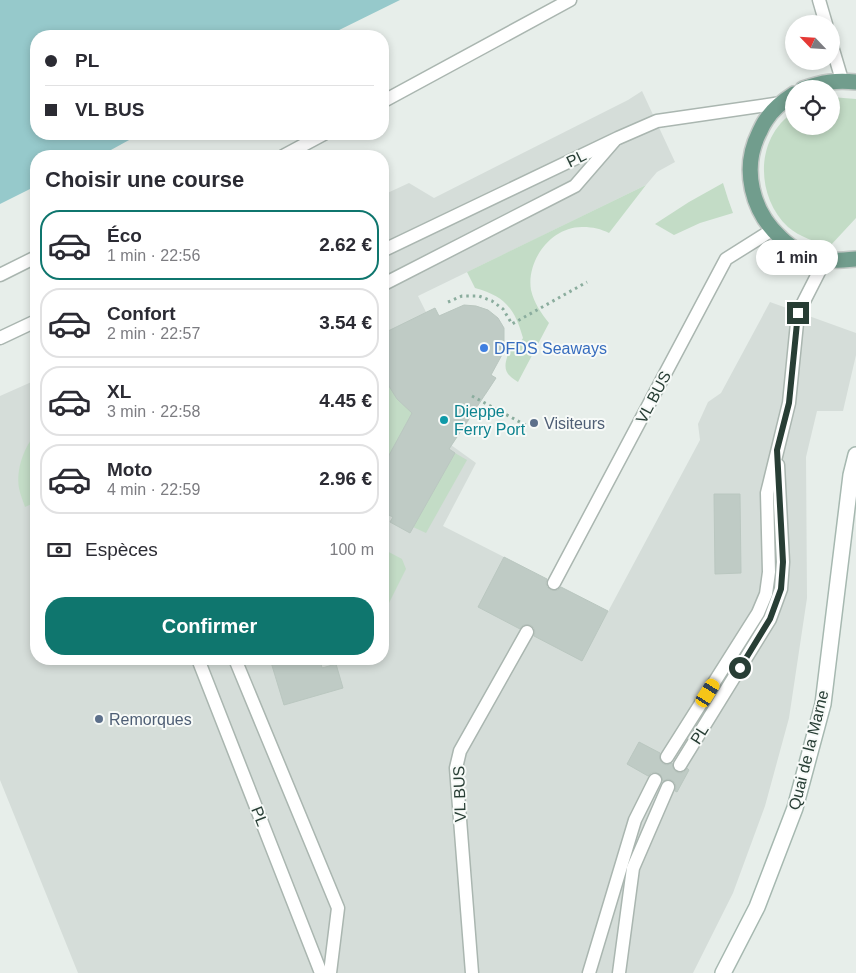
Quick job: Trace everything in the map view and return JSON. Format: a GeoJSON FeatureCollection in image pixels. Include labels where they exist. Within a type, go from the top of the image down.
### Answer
{"type":"FeatureCollection","features":[{"type":"Feature","properties":{"kind":"main road"},"geometry":{"type":"LineString","coordinates":[[785,100],[765,120],[755,141],[750,164],[751,188],[759,210],[772,230],[787,244],[805,254],[825,260],[856,259]]}},
{"type":"Feature","properties":{"kind":"street","name":"Quai de la Marne"},"geometry":{"type":"LineString","coordinates":[[723,973],[757,907],[795,808],[823,704],[851,475],[856,455]]}},
{"type":"Feature","properties":{"kind":"lane"},"geometry":{"type":"LineString","coordinates":[[389,98],[570,0]]}},
{"type":"Feature","properties":{"kind":"lane"},"geometry":{"type":"LineString","coordinates":[[819,0],[823,15]]}},
{"type":"Feature","properties":{"kind":"lane"},"geometry":{"type":"LineString","coordinates":[[840,62],[849,81]]}},
{"type":"Feature","properties":{"kind":"lane","name":"PL"},"geometry":{"type":"LineString","coordinates":[[389,248],[657,121],[781,102]]}},
{"type":"Feature","properties":{"kind":"lane"},"geometry":{"type":"LineString","coordinates":[[389,281],[575,186],[618,138]]}},
{"type":"Feature","properties":{"kind":"lane"},"geometry":{"type":"LineString","coordinates":[[294,150],[313,140]]}},
{"type":"Feature","properties":{"kind":"lane","name":"VL BUS"},"geometry":{"type":"LineString","coordinates":[[554,583],[726,259],[772,230]]}},
{"type":"Feature","properties":{"kind":"lane"},"geometry":{"type":"LineString","coordinates":[[667,757],[758,613],[766,594],[769,572],[767,493],[789,403],[798,313],[825,260]]}},
{"type":"Feature","properties":{"kind":"lane"},"geometry":{"type":"LineString","coordinates":[[0,275],[30,261]]}},
{"type":"Feature","properties":{"kind":"lane"},"geometry":{"type":"LineString","coordinates":[[0,338],[30,324]]}},
{"type":"Feature","properties":{"kind":"lane","name":"PL"},"geometry":{"type":"LineString","coordinates":[[680,764],[770,619],[781,589],[783,562],[777,450]]}},
{"type":"Feature","properties":{"kind":"lane","name":"VL BUS"},"geometry":{"type":"LineString","coordinates":[[472,973],[456,768],[460,752],[527,632]]}},
{"type":"Feature","properties":{"kind":"lane","name":"PL"},"geometry":{"type":"LineString","coordinates":[[200,665],[321,973]]}},
{"type":"Feature","properties":{"kind":"lane"},"geometry":{"type":"LineString","coordinates":[[238,665],[338,908],[330,973]]}},
{"type":"Feature","properties":{"kind":"lane"},"geometry":{"type":"LineString","coordinates":[[589,973],[635,820],[655,780]]}},
{"type":"Feature","properties":{"kind":"lane"},"geometry":{"type":"LineString","coordinates":[[619,973],[633,868],[668,787]]}},
{"type":"Feature","properties":{"kind":"path"},"geometry":{"type":"LineString","coordinates":[[448,302],[462,296],[479,296],[492,301],[503,309],[512,324],[587,282]]}},
{"type":"Feature","properties":{"kind":"path"},"geometry":{"type":"LineString","coordinates":[[472,396],[529,427]]}},
{"type":"Feature","properties":{"kind":"shaded area"},"geometry":{"type":"Polygon","coordinates":[[[642,91],[675,162],[657,172],[646,185],[418,296],[426,312],[435,308],[442,322],[448,312],[464,305],[488,310],[485,371],[496,378],[486,394],[476,388],[466,410],[473,414],[464,428],[460,425],[451,445],[476,463],[443,526],[504,557],[492,581],[596,634],[700,440],[698,424],[708,402],[721,393],[770,302],[856,333],[856,355],[843,411],[817,411],[806,457],[807,598],[789,718],[765,806],[733,893],[693,973],[78,973],[0,780],[0,396],[30,383],[30,665],[389,665],[389,192],[409,183],[434,198],[628,100],[642,91]]]}},
{"type":"Feature","properties":{"kind":"green space"},"geometry":{"type":"Polygon","coordinates":[[[840,98],[856,99],[856,218],[830,246],[813,241],[788,227],[777,214],[770,199],[765,184],[764,167],[766,151],[772,136],[785,120],[785,135],[840,135],[840,98]]]}},
{"type":"Feature","properties":{"kind":"green space"},"geometry":{"type":"Polygon","coordinates":[[[723,183],[733,213],[700,223],[674,235],[655,224],[689,202],[723,183]]]}},
{"type":"Feature","properties":{"kind":"green space"},"geometry":{"type":"Polygon","coordinates":[[[646,185],[609,233],[590,227],[572,228],[561,232],[552,239],[537,257],[533,267],[531,290],[538,308],[549,323],[518,382],[512,378],[506,370],[506,361],[511,344],[520,343],[523,338],[520,328],[507,305],[494,295],[475,288],[467,272],[646,185]]]}},
{"type":"Feature","properties":{"kind":"green space"},"geometry":{"type":"Polygon","coordinates":[[[389,384],[400,402],[420,419],[407,422],[389,456],[389,384]]]}},
{"type":"Feature","properties":{"kind":"green space"},"geometry":{"type":"Polygon","coordinates":[[[30,442],[30,505],[25,507],[18,481],[20,466],[30,442]]]}},
{"type":"Feature","properties":{"kind":"green space"},"geometry":{"type":"Polygon","coordinates":[[[455,453],[467,460],[426,533],[413,527],[455,453]]]}},
{"type":"Feature","properties":{"kind":"green space"},"geometry":{"type":"Polygon","coordinates":[[[389,552],[402,559],[406,569],[389,603],[389,552]]]}},
{"type":"Feature","properties":{"kind":"water"},"geometry":{"type":"Polygon","coordinates":[[[0,0],[400,0],[339,30],[30,30],[30,140],[129,140],[111,150],[30,150],[30,189],[0,204],[0,0]]]}},
{"type":"Feature","properties":{"kind":"building","name":"Dieppe Ferry Port"},"geometry":{"type":"Polygon","coordinates":[[[464,305],[488,310],[498,318],[504,328],[504,351],[491,375],[496,378],[449,449],[455,453],[410,533],[390,522],[393,517],[389,515],[389,455],[412,413],[397,399],[389,386],[389,331],[435,308],[439,316],[464,305]]]}},
{"type":"Feature","properties":{"kind":"building"},"geometry":{"type":"Polygon","coordinates":[[[714,494],[740,494],[741,573],[715,574],[714,494]]]}},
{"type":"Feature","properties":{"kind":"building"},"geometry":{"type":"Polygon","coordinates":[[[504,557],[547,579],[547,587],[551,590],[558,590],[561,587],[608,611],[582,661],[534,636],[534,628],[531,625],[523,625],[520,629],[478,607],[504,557]]]}},
{"type":"Feature","properties":{"kind":"building"},"geometry":{"type":"Polygon","coordinates":[[[272,665],[321,665],[322,668],[336,665],[343,688],[284,705],[272,665]]]}},
{"type":"Feature","properties":{"kind":"building"},"geometry":{"type":"Polygon","coordinates":[[[639,742],[660,753],[660,760],[663,764],[672,763],[676,772],[684,772],[687,768],[689,770],[677,792],[675,791],[675,783],[672,780],[663,781],[661,775],[655,772],[648,776],[627,764],[639,742]]]}},
{"type":"Feature","properties":{"kind":"place","name":"DFDS Seaways"},"geometry":{"type":"Point","coordinates":[484,348]}},
{"type":"Feature","properties":{"kind":"place","name":"Dieppe Ferry Port"},"geometry":{"type":"Point","coordinates":[444,420]}},
{"type":"Feature","properties":{"kind":"place","name":"Visiteurs"},"geometry":{"type":"Point","coordinates":[534,423]}},
{"type":"Feature","properties":{"kind":"place","name":"Remorques"},"geometry":{"type":"Point","coordinates":[99,719]}},
{"type":"Feature","properties":{"kind":"route"},"geometry":{"type":"LineString","coordinates":[[740,668],[770,619],[781,589],[783,562],[777,450],[789,403],[798,313]]}}]}
